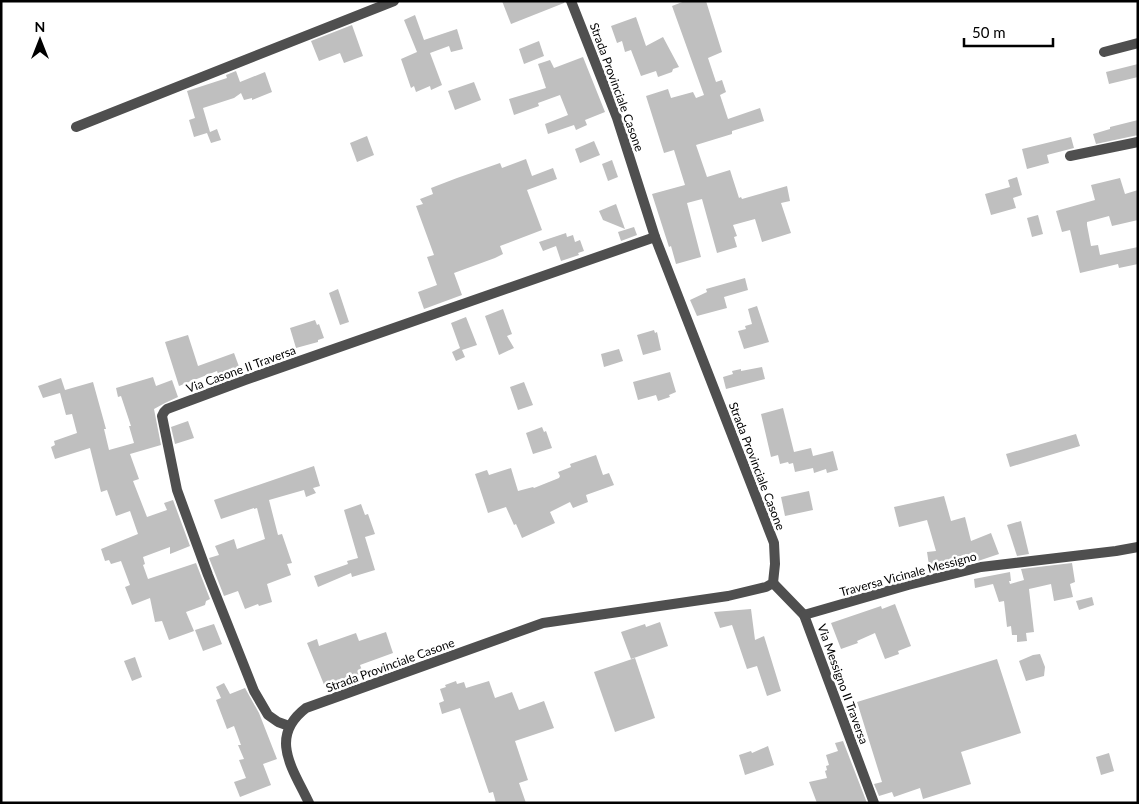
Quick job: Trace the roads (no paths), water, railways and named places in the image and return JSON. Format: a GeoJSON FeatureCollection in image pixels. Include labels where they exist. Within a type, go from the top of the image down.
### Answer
{"type":"FeatureCollection","features":[{"type":"Feature","properties":{"kind":"street"},"geometry":{"type":"LineString","coordinates":[[76,127],[394,1]]}},
{"type":"Feature","properties":{"kind":"street","name":"Strada Provinciale Casone"},"geometry":{"type":"LineString","coordinates":[[289,726],[296,716],[306,708],[544,624],[728,596],[766,587],[773,583],[775,564],[774,543],[655,237],[617,118],[571,1]]}},
{"type":"Feature","properties":{"kind":"street"},"geometry":{"type":"LineString","coordinates":[[1104,52],[1138,43]]}},
{"type":"Feature","properties":{"kind":"street"},"geometry":{"type":"LineString","coordinates":[[1070,156],[1138,142]]}},
{"type":"Feature","properties":{"kind":"street","name":"Via Casone II Traversa"},"geometry":{"type":"LineString","coordinates":[[289,726],[278,722],[268,714],[251,682],[208,575],[177,490],[162,416],[164,412],[167,409],[245,380],[655,237]]}},
{"type":"Feature","properties":{"kind":"street","name":"Traversa Vicinale Messigno"},"geometry":{"type":"LineString","coordinates":[[804,615],[908,585],[981,567],[1017,564],[1138,547]]}},
{"type":"Feature","properties":{"kind":"street","name":"Via Messigno II Traversa"},"geometry":{"type":"LineString","coordinates":[[773,583],[804,615],[874,803]]}},
{"type":"Feature","properties":{"kind":"street"},"geometry":{"type":"LineString","coordinates":[[289,726],[285,738],[286,751],[309,803]]}}]}
